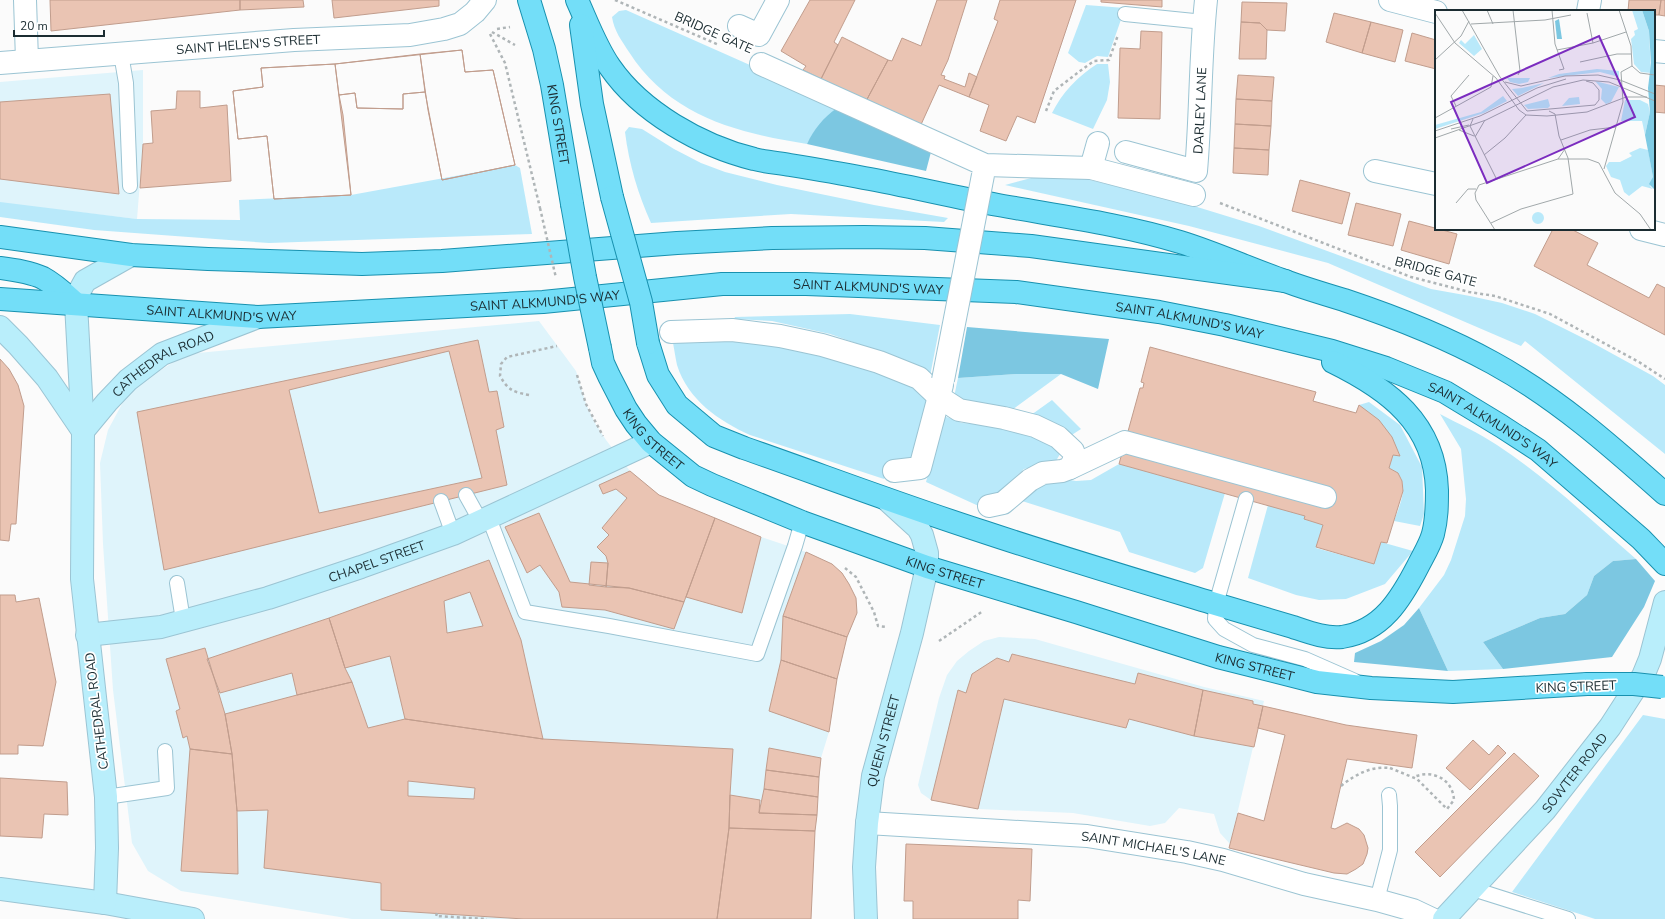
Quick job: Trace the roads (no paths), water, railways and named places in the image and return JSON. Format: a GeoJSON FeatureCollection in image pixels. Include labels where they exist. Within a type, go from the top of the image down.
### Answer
{"type":"FeatureCollection","features":[{"type":"Feature","properties":{"kind":"main road","name":"KING STREET"},"geometry":{"type":"LineString","coordinates":[[529,0],[544,49],[552,85],[585,277],[606,370],[626,409],[651,442],[693,476],[802,522],[927,567],[1069,609],[1233,662],[1317,682],[1372,688],[1453,692],[1587,684],[1634,684],[1663,687]]}},
{"type":"Feature","properties":{"kind":"main road"},"geometry":{"type":"LineString","coordinates":[[577,0],[592,104],[612,197],[641,302],[648,343],[658,376],[677,405],[714,436],[886,499],[1018,544],[1318,634],[1340,638],[1366,630],[1384,618],[1408,584],[1433,535],[1437,508],[1436,482],[1432,460],[1425,439],[1414,422],[1399,404],[1375,385],[1314,352],[1277,337]]}},
{"type":"Feature","properties":{"kind":"main road"},"geometry":{"type":"LineString","coordinates":[[577,0],[592,34],[609,66],[621,81],[651,109],[696,138],[755,160],[867,178],[948,196],[1092,221],[1179,241],[1226,257],[1249,268],[1285,281],[1379,312],[1460,346],[1494,363],[1535,388],[1584,424],[1665,494]]}},
{"type":"Feature","properties":{"kind":"main road"},"geometry":{"type":"LineString","coordinates":[[0,237],[131,255],[362,264],[442,261],[756,239],[871,237],[925,238],[1031,246],[1285,281]]}},
{"type":"Feature","properties":{"kind":"main road"},"geometry":{"type":"LineString","coordinates":[[0,268],[28,272],[43,278],[53,284],[76,304]]}},
{"type":"Feature","properties":{"kind":"main road","name":"SAINT ALKMUND'S WAY"},"geometry":{"type":"LineString","coordinates":[[0,299],[258,317],[543,302],[722,284],[806,284],[1016,292],[1159,312],[1277,337],[1332,351],[1386,368],[1445,392],[1489,418],[1538,450],[1641,539],[1665,564]]}},
{"type":"Feature","properties":{"kind":"street"},"geometry":{"type":"LineString","coordinates":[[25,0],[27,60]]}},
{"type":"Feature","properties":{"kind":"street","name":"SAINT HELEN'S STREET"},"geometry":{"type":"LineString","coordinates":[[0,63],[281,40],[410,35],[444,30],[460,24],[475,12],[485,0]]}},
{"type":"Feature","properties":{"kind":"street"},"geometry":{"type":"LineString","coordinates":[[739,26],[759,35],[778,0]]}},
{"type":"Feature","properties":{"kind":"street","name":"DARLEY LANE"},"geometry":{"type":"LineString","coordinates":[[1126,152],[1196,171],[1200,133],[1206,0]]}},
{"type":"Feature","properties":{"kind":"street"},"geometry":{"type":"LineString","coordinates":[[1390,0],[1435,12]]}},
{"type":"Feature","properties":{"kind":"street"},"geometry":{"type":"LineString","coordinates":[[1588,10],[1590,0]]}},
{"type":"Feature","properties":{"kind":"street"},"geometry":{"type":"LineString","coordinates":[[1655,51],[1665,52]]}},
{"type":"Feature","properties":{"kind":"street"},"geometry":{"type":"LineString","coordinates":[[761,64],[984,170],[1091,168],[1194,195]]}},
{"type":"Feature","properties":{"kind":"street"},"geometry":{"type":"LineString","coordinates":[[1091,168],[1098,143]]}},
{"type":"Feature","properties":{"kind":"street"},"geometry":{"type":"LineString","coordinates":[[894,471],[920,468],[941,388],[984,170]]}},
{"type":"Feature","properties":{"kind":"street"},"geometry":{"type":"LineString","coordinates":[[1375,171],[1435,184]]}},
{"type":"Feature","properties":{"kind":"street"},"geometry":{"type":"LineString","coordinates":[[1645,230],[1665,235]]}},
{"type":"Feature","properties":{"kind":"street","name":"CATHEDRAL ROAD"},"geometry":{"type":"LineString","coordinates":[[105,903],[107,848],[106,797],[82,579],[83,431],[76,304],[79,292],[85,281],[131,255]]}},
{"type":"Feature","properties":{"kind":"street","name":"CATHEDRAL ROAD"},"geometry":{"type":"LineString","coordinates":[[83,431],[128,380],[162,354],[258,317]]}},
{"type":"Feature","properties":{"kind":"street"},"geometry":{"type":"LineString","coordinates":[[0,327],[47,378],[83,431]]}},
{"type":"Feature","properties":{"kind":"street"},"geometry":{"type":"LineString","coordinates":[[671,332],[732,330],[780,336],[822,345],[879,362],[941,388],[959,410],[1004,418],[1035,426],[1058,436],[1073,451],[1074,458],[1070,468]]}},
{"type":"Feature","properties":{"kind":"street","name":"CHAPEL STREET"},"geometry":{"type":"LineString","coordinates":[[87,635],[160,627],[268,598],[453,534],[651,442]]}},
{"type":"Feature","properties":{"kind":"street"},"geometry":{"type":"LineString","coordinates":[[989,506],[1003,503],[1030,480],[1043,473],[1062,471],[1070,468],[1125,442],[1326,497]]}},
{"type":"Feature","properties":{"kind":"street","name":"QUEEN STREET"},"geometry":{"type":"LineString","coordinates":[[866,919],[864,867],[867,823],[873,776],[912,633],[927,567],[928,553],[918,528],[886,499]]}},
{"type":"Feature","properties":{"kind":"street","name":"SOWTER ROAD"},"geometry":{"type":"LineString","coordinates":[[1453,916],[1473,889],[1545,810],[1610,727],[1634,692],[1648,665],[1656,640],[1665,602]]}},
{"type":"Feature","properties":{"kind":"street","name":"SAINT MICHAEL'S LANE"},"geometry":{"type":"LineString","coordinates":[[867,823],[1087,836],[1186,852],[1223,860],[1304,884],[1377,900],[1413,910],[1432,919]]}},
{"type":"Feature","properties":{"kind":"street"},"geometry":{"type":"LineString","coordinates":[[0,889],[105,903],[193,919]]}},
{"type":"Feature","properties":{"kind":"lane"},"geometry":{"type":"LineString","coordinates":[[1125,14],[1204,22]]}},
{"type":"Feature","properties":{"kind":"lane"},"geometry":{"type":"LineString","coordinates":[[121,54],[126,83],[130,186]]}},
{"type":"Feature","properties":{"kind":"lane"},"geometry":{"type":"LineString","coordinates":[[466,495],[485,520],[526,612],[757,654],[802,522]]}},
{"type":"Feature","properties":{"kind":"lane"},"geometry":{"type":"LineString","coordinates":[[1246,499],[1216,604],[1215,619],[1224,629],[1253,645],[1305,659],[1372,688]]}},
{"type":"Feature","properties":{"kind":"lane"},"geometry":{"type":"LineString","coordinates":[[441,501],[453,534]]}},
{"type":"Feature","properties":{"kind":"lane"},"geometry":{"type":"LineString","coordinates":[[178,583],[183,620]]}},
{"type":"Feature","properties":{"kind":"lane"},"geometry":{"type":"LineString","coordinates":[[106,797],[167,788],[165,751]]}},
{"type":"Feature","properties":{"kind":"lane"},"geometry":{"type":"LineString","coordinates":[[1377,900],[1390,850],[1390,806],[1388,795]]}},
{"type":"Feature","properties":{"kind":"lane"},"geometry":{"type":"LineString","coordinates":[[1473,889],[1568,919]]}}]}
